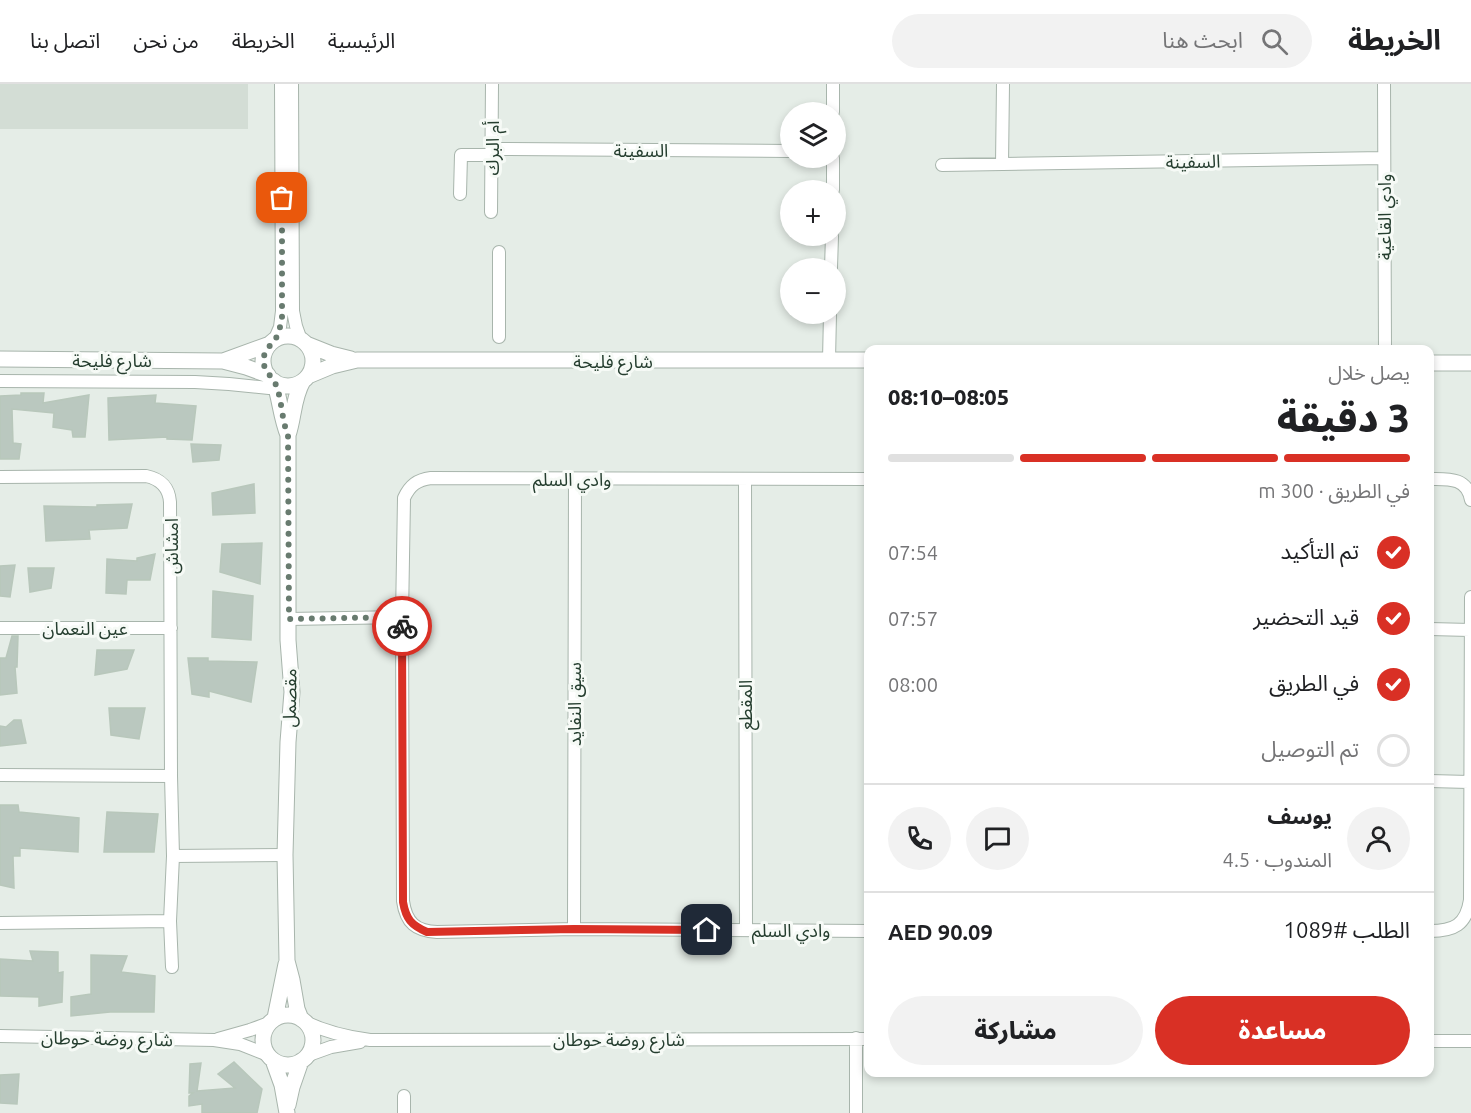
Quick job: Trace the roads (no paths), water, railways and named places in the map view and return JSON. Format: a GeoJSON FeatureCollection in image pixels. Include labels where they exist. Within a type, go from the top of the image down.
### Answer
{"type":"FeatureCollection","features":[{"type":"Feature","properties":{"kind":"street"},"geometry":{"type":"LineString","coordinates":[[276,382],[265,369],[264,356],[280,327],[282,311],[281,84]]}},
{"type":"Feature","properties":{"kind":"street"},"geometry":{"type":"LineString","coordinates":[[0,381],[195,382],[263,388],[276,382],[298,384],[306,379],[313,363],[313,356],[296,326],[293,311],[292,84]]}},
{"type":"Feature","properties":{"kind":"street","name":"أم البرك"},"geometry":{"type":"LineString","coordinates":[[491,212],[492,84]]}},
{"type":"Feature","properties":{"kind":"street"},"geometry":{"type":"LineString","coordinates":[[832,84],[833,102]]}},
{"type":"Feature","properties":{"kind":"street"},"geometry":{"type":"LineString","coordinates":[[1002,164],[1003,84]]}},
{"type":"Feature","properties":{"kind":"street","name":"وادي القاعية"},"geometry":{"type":"LineString","coordinates":[[1384,84],[1385,345]]}},
{"type":"Feature","properties":{"kind":"street","name":"السفينة"},"geometry":{"type":"LineString","coordinates":[[460,194],[461,155],[492,152],[780,151]]}},
{"type":"Feature","properties":{"kind":"street","name":"السفينة"},"geometry":{"type":"LineString","coordinates":[[942,165],[1384,158]]}},
{"type":"Feature","properties":{"kind":"street"},"geometry":{"type":"LineString","coordinates":[[499,252],[499,337]]}},
{"type":"Feature","properties":{"kind":"street"},"geometry":{"type":"LineString","coordinates":[[829,360],[830,324]]}},
{"type":"Feature","properties":{"kind":"street"},"geometry":{"type":"LineString","coordinates":[[272,343],[287,337],[304,342]]}},
{"type":"Feature","properties":{"kind":"street","name":"شارع فليحة"},"geometry":{"type":"LineString","coordinates":[[304,342],[331,354],[357,360],[864,360]]}},
{"type":"Feature","properties":{"kind":"street","name":"شارع فليحة"},"geometry":{"type":"LineString","coordinates":[[223,361],[272,343]]}},
{"type":"Feature","properties":{"kind":"street","name":"شارع فليحة"},"geometry":{"type":"LineString","coordinates":[[0,359],[223,361],[246,367],[276,382]]}},
{"type":"Feature","properties":{"kind":"street","name":"شارع فليحة"},"geometry":{"type":"LineString","coordinates":[[306,379],[332,366],[357,360]]}},
{"type":"Feature","properties":{"kind":"street"},"geometry":{"type":"LineString","coordinates":[[1434,363],[1471,363]]}},
{"type":"Feature","properties":{"kind":"street","name":"مقصمل"},"geometry":{"type":"LineString","coordinates":[[303,1020],[295,999],[287,962],[285,855],[288,742],[292,692],[288,648],[288,435],[297,395],[306,379]]}},
{"type":"Feature","properties":{"kind":"street","name":"مقصمل"},"geometry":{"type":"LineString","coordinates":[[276,382],[283,422],[288,435]]}},
{"type":"Feature","properties":{"kind":"street","name":"امشاش"},"geometry":{"type":"LineString","coordinates":[[0,477],[151,477],[160,482],[168,491],[170,502],[173,855],[170,921],[172,967]]}},
{"type":"Feature","properties":{"kind":"street","name":"وادي السلم"},"geometry":{"type":"LineString","coordinates":[[864,479],[422,479],[408,489],[404,498],[402,617],[403,902],[405,912],[417,928],[427,932],[574,929],[864,931]]}},
{"type":"Feature","properties":{"kind":"street","name":"سيق النفايد"},"geometry":{"type":"LineString","coordinates":[[574,929],[575,479]]}},
{"type":"Feature","properties":{"kind":"street","name":"المقطع"},"geometry":{"type":"LineString","coordinates":[[745,479],[746,930]]}},
{"type":"Feature","properties":{"kind":"street"},"geometry":{"type":"LineString","coordinates":[[1434,479],[1458,481],[1470,493],[1471,500]]}},
{"type":"Feature","properties":{"kind":"street"},"geometry":{"type":"LineString","coordinates":[[1434,931],[1449,930],[1461,923],[1468,912],[1470,900],[1471,597]]}},
{"type":"Feature","properties":{"kind":"street"},"geometry":{"type":"LineString","coordinates":[[289,619],[402,617]]}},
{"type":"Feature","properties":{"kind":"street","name":"عين النعمان"},"geometry":{"type":"LineString","coordinates":[[0,627],[171,628]]}},
{"type":"Feature","properties":{"kind":"street"},"geometry":{"type":"LineString","coordinates":[[1434,629],[1470,630]]}},
{"type":"Feature","properties":{"kind":"street"},"geometry":{"type":"LineString","coordinates":[[0,775],[171,776]]}},
{"type":"Feature","properties":{"kind":"street"},"geometry":{"type":"LineString","coordinates":[[1434,781],[1469,782]]}},
{"type":"Feature","properties":{"kind":"street"},"geometry":{"type":"LineString","coordinates":[[173,855],[285,855]]}},
{"type":"Feature","properties":{"kind":"street"},"geometry":{"type":"LineString","coordinates":[[0,923],[170,921]]}},
{"type":"Feature","properties":{"kind":"street","name":"مقصمل"},"geometry":{"type":"LineString","coordinates":[[272,1021],[287,962]]}},
{"type":"Feature","properties":{"kind":"street"},"geometry":{"type":"LineString","coordinates":[[288,1015],[303,1020],[312,1035],[310,1050],[303,1058],[292,1087],[287,1110],[280,1077],[263,1042],[265,1029],[272,1021],[288,1015]]}},
{"type":"Feature","properties":{"kind":"street","name":"شارع روضة حوطان"},"geometry":{"type":"LineString","coordinates":[[303,1020],[317,1028],[343,1036],[370,1040],[862,1038]]}},
{"type":"Feature","properties":{"kind":"street","name":"شارع روضة حوطان"},"geometry":{"type":"LineString","coordinates":[[214,1040],[272,1021]]}},
{"type":"Feature","properties":{"kind":"street","name":"شارع روضة حوطان"},"geometry":{"type":"LineString","coordinates":[[0,1036],[214,1040],[240,1044],[271,1058]]}},
{"type":"Feature","properties":{"kind":"street"},"geometry":{"type":"LineString","coordinates":[[856,1113],[862,1038]]}},
{"type":"Feature","properties":{"kind":"street","name":"شارع روضة حوطان"},"geometry":{"type":"LineString","coordinates":[[303,1058],[331,1047],[370,1040]]}},
{"type":"Feature","properties":{"kind":"street"},"geometry":{"type":"LineString","coordinates":[[1434,1041],[1471,1041]]}},
{"type":"Feature","properties":{"kind":"street"},"geometry":{"type":"LineString","coordinates":[[271,1058],[287,1064],[303,1058]]}},
{"type":"Feature","properties":{"kind":"street"},"geometry":{"type":"LineString","coordinates":[[404,1096],[404,1113]]}}]}
